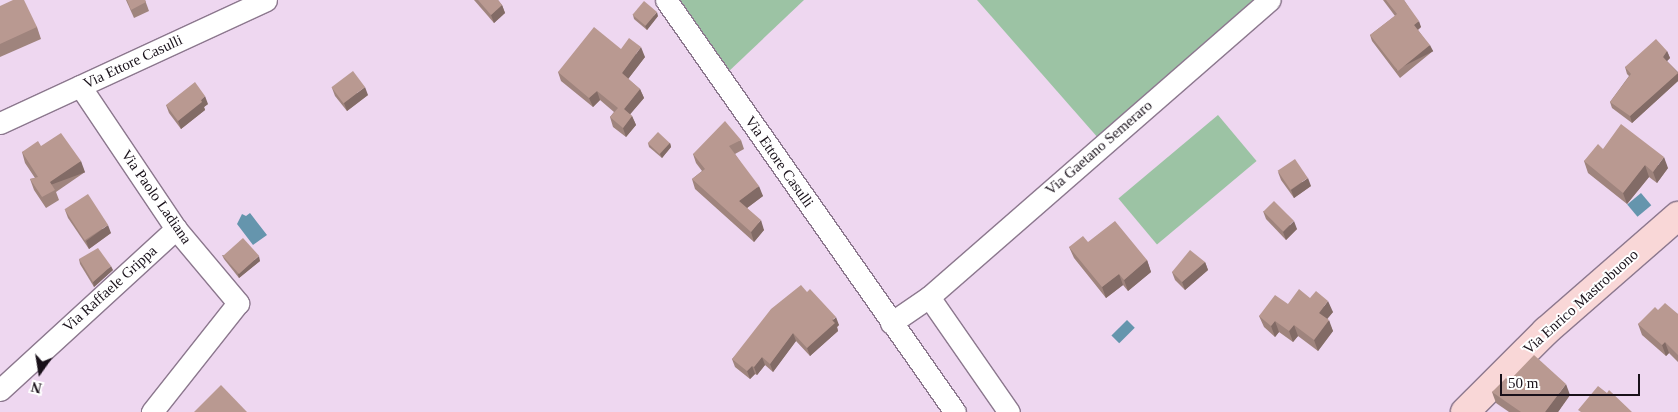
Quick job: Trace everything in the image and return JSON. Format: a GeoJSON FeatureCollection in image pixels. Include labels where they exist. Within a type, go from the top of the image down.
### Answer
{"type":"FeatureCollection","features":[{"type":"Feature","properties":{"kind":"street","name":"Via Ettore Casulli"},"geometry":{"type":"LineString","coordinates":[[0,123],[266,0]]}},
{"type":"Feature","properties":{"kind":"street","name":"Via Ettore Casulli"},"geometry":{"type":"LineString","coordinates":[[666,0],[955,412]]}},
{"type":"Feature","properties":{"kind":"street","name":"Via Gaetano Semeraro"},"geometry":{"type":"LineString","coordinates":[[929,297],[1270,0]]}},
{"type":"Feature","properties":{"kind":"street","name":"Via Paolo Ladiana"},"geometry":{"type":"LineString","coordinates":[[80,86],[176,229],[238,303],[152,412]]}},
{"type":"Feature","properties":{"kind":"street","name":"Via Enrico Mastrobuono"},"geometry":{"type":"LineString","coordinates":[[1465,412],[1546,331],[1678,216]]}},
{"type":"Feature","properties":{"kind":"street","name":"Via Raffaele Grippa"},"geometry":{"type":"LineString","coordinates":[[0,390],[176,229]]}},
{"type":"Feature","properties":{"kind":"street"},"geometry":{"type":"LineString","coordinates":[[891,323],[929,297],[1009,412]]}},
{"type":"Feature","properties":{"kind":"green space"},"geometry":{"type":"Polygon","coordinates":[[[672,0],[804,0],[727,73],[672,0]]]}},
{"type":"Feature","properties":{"kind":"green space"},"geometry":{"type":"Polygon","coordinates":[[[977,0],[1256,0],[1099,139],[977,0]]]}},
{"type":"Feature","properties":{"kind":"green space"},"geometry":{"type":"Polygon","coordinates":[[[1218,115],[1257,161],[1157,245],[1118,199],[1218,115]]]}},
{"type":"Feature","properties":{"kind":"water"},"geometry":{"type":"Polygon","coordinates":[[[1641,193],[1651,205],[1637,217],[1627,205],[1641,193]]]}},
{"type":"Feature","properties":{"kind":"water"},"geometry":{"type":"Polygon","coordinates":[[[250,213],[267,235],[253,245],[237,224],[242,214],[246,216],[250,213]]]}},
{"type":"Feature","properties":{"kind":"water"},"geometry":{"type":"Polygon","coordinates":[[[1127,320],[1135,328],[1119,343],[1111,336],[1127,320]]]}},
{"type":"Feature","properties":{"kind":"building"},"geometry":{"type":"Polygon","coordinates":[[[13,0],[24,0],[37,27],[0,44],[0,6],[13,0]]]}},
{"type":"Feature","properties":{"kind":"building"},"geometry":{"type":"Polygon","coordinates":[[[127,0],[145,0],[146,2],[131,10],[127,0]]]}},
{"type":"Feature","properties":{"kind":"building"},"geometry":{"type":"Polygon","coordinates":[[[478,0],[498,0],[502,5],[491,15],[478,0]]]}},
{"type":"Feature","properties":{"kind":"building"},"geometry":{"type":"Polygon","coordinates":[[[1386,0],[1404,0],[1419,21],[1414,25],[1430,45],[1398,71],[1370,35],[1397,14],[1386,0]]]}},
{"type":"Feature","properties":{"kind":"building"},"geometry":{"type":"Polygon","coordinates":[[[644,1],[657,12],[645,26],[632,15],[644,1]]]}},
{"type":"Feature","properties":{"kind":"building"},"geometry":{"type":"Polygon","coordinates":[[[594,27],[621,49],[629,38],[641,47],[622,73],[640,89],[624,109],[632,116],[623,128],[610,117],[618,108],[597,91],[589,98],[558,72],[594,27]]]}},
{"type":"Feature","properties":{"kind":"building"},"geometry":{"type":"Polygon","coordinates":[[[1656,39],[1667,51],[1663,57],[1678,73],[1630,116],[1610,102],[1631,74],[1625,67],[1656,39]]]}},
{"type":"Feature","properties":{"kind":"building"},"geometry":{"type":"Polygon","coordinates":[[[353,71],[365,87],[343,103],[331,87],[353,71]]]}},
{"type":"Feature","properties":{"kind":"building"},"geometry":{"type":"Polygon","coordinates":[[[195,82],[205,96],[201,100],[202,102],[178,121],[166,105],[195,82]]]}},
{"type":"Feature","properties":{"kind":"building"},"geometry":{"type":"Polygon","coordinates":[[[725,121],[741,140],[729,146],[759,186],[739,201],[761,220],[751,232],[692,179],[705,169],[693,154],[725,121]]]}},
{"type":"Feature","properties":{"kind":"building"},"geometry":{"type":"Polygon","coordinates":[[[1621,124],[1664,157],[1653,172],[1645,165],[1623,193],[1584,161],[1598,144],[1603,149],[1621,124]]]}},
{"type":"Feature","properties":{"kind":"building"},"geometry":{"type":"Polygon","coordinates":[[[658,132],[670,143],[659,154],[648,143],[658,132]]]}},
{"type":"Feature","properties":{"kind":"building"},"geometry":{"type":"Polygon","coordinates":[[[61,133],[81,161],[50,182],[55,190],[42,197],[30,179],[38,177],[22,152],[38,141],[41,146],[61,133]]]}},
{"type":"Feature","properties":{"kind":"building"},"geometry":{"type":"Polygon","coordinates":[[[1295,159],[1308,178],[1290,190],[1278,171],[1295,159]]]}},
{"type":"Feature","properties":{"kind":"building"},"geometry":{"type":"Polygon","coordinates":[[[88,194],[108,225],[85,240],[65,209],[88,194]]]}},
{"type":"Feature","properties":{"kind":"building"},"geometry":{"type":"Polygon","coordinates":[[[1274,201],[1294,221],[1283,231],[1263,212],[1274,201]]]}},
{"type":"Feature","properties":{"kind":"building"},"geometry":{"type":"Polygon","coordinates":[[[1115,221],[1147,260],[1124,280],[1119,274],[1102,287],[1069,247],[1083,236],[1088,242],[1115,221]]]}},
{"type":"Feature","properties":{"kind":"building"},"geometry":{"type":"Polygon","coordinates":[[[243,238],[259,256],[239,274],[223,256],[243,238]]]}},
{"type":"Feature","properties":{"kind":"building"},"geometry":{"type":"Polygon","coordinates":[[[98,248],[111,266],[93,282],[79,259],[98,248]]]}},
{"type":"Feature","properties":{"kind":"building"},"geometry":{"type":"Polygon","coordinates":[[[1190,250],[1205,262],[1182,282],[1172,272],[1190,250]]]}},
{"type":"Feature","properties":{"kind":"building"},"geometry":{"type":"Polygon","coordinates":[[[801,285],[807,292],[810,289],[836,317],[832,320],[835,323],[807,348],[793,333],[770,364],[762,357],[754,367],[752,366],[747,371],[732,359],[771,309],[801,285]]]}},
{"type":"Feature","properties":{"kind":"building"},"geometry":{"type":"Polygon","coordinates":[[[1299,289],[1310,298],[1316,291],[1328,301],[1319,313],[1329,320],[1314,340],[1294,325],[1289,331],[1275,321],[1271,326],[1259,316],[1275,295],[1288,304],[1299,289]]]}},
{"type":"Feature","properties":{"kind":"building"},"geometry":{"type":"Polygon","coordinates":[[[1665,303],[1678,314],[1678,355],[1665,342],[1662,345],[1638,324],[1655,307],[1658,310],[1665,303]]]}},
{"type":"Feature","properties":{"kind":"building"},"geometry":{"type":"Polygon","coordinates":[[[1534,355],[1566,384],[1545,412],[1521,412],[1492,392],[1506,378],[1509,381],[1534,355]]]}},
{"type":"Feature","properties":{"kind":"building"},"geometry":{"type":"Polygon","coordinates":[[[221,385],[247,412],[194,412],[221,385]]]}},
{"type":"Feature","properties":{"kind":"building"},"geometry":{"type":"Polygon","coordinates":[[[1598,386],[1607,393],[1609,390],[1632,412],[1581,412],[1578,410],[1598,386]]]}}]}
